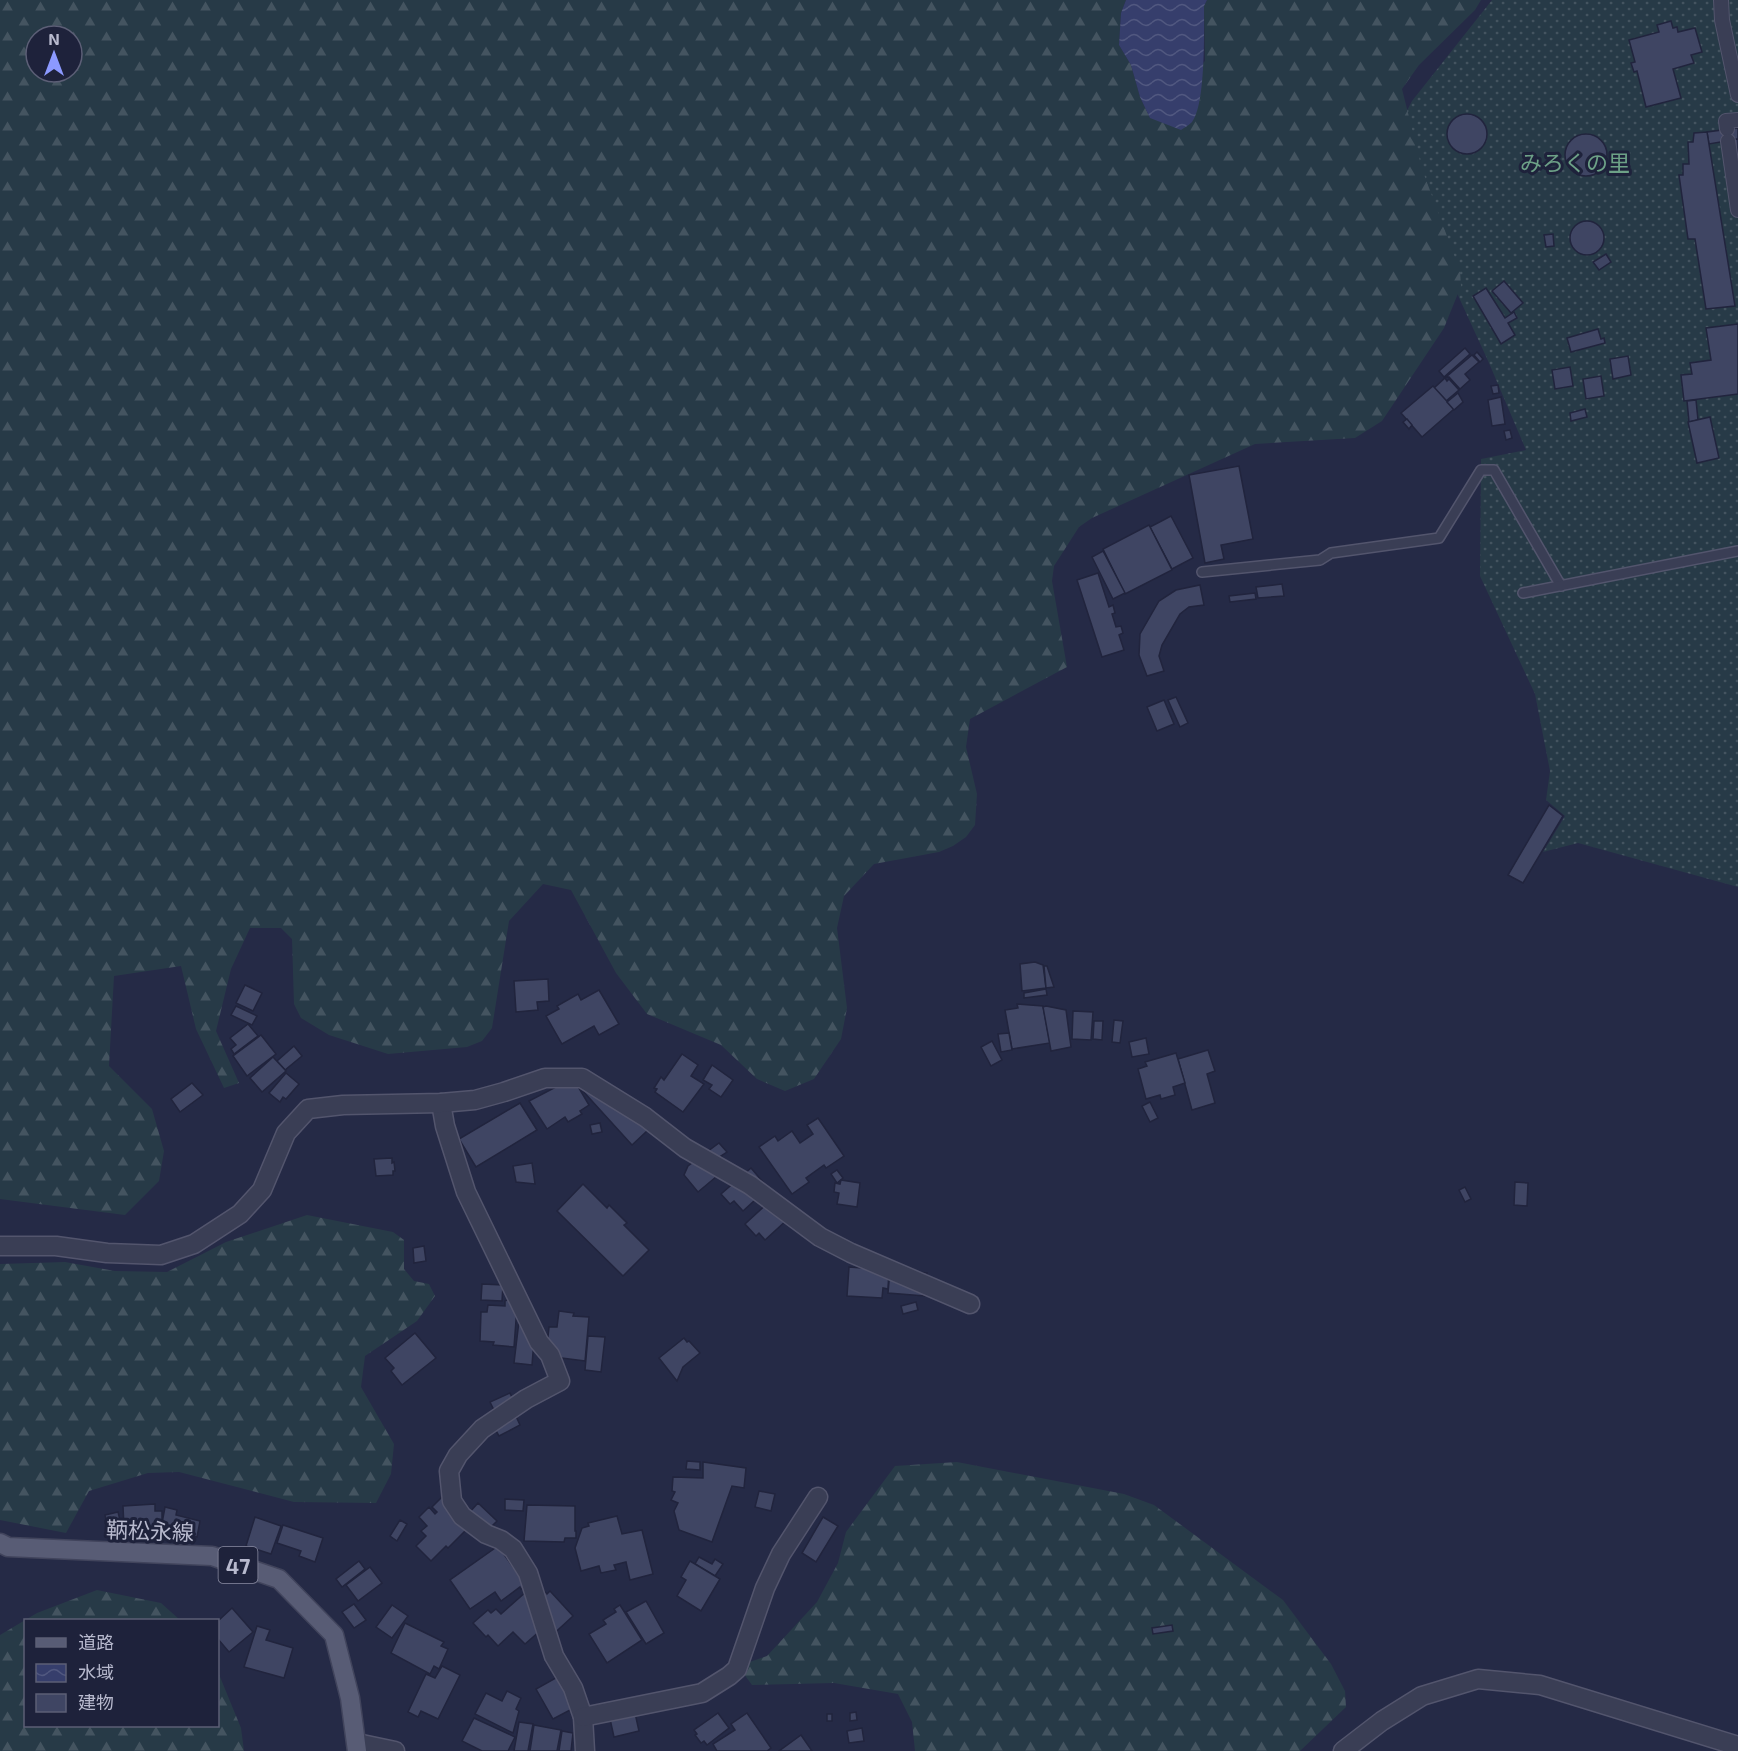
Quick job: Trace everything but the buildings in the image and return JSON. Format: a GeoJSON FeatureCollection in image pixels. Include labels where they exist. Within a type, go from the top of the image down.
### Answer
{"type":"FeatureCollection","features":[{"type":"Feature","properties":{"kind":"main road","name":"鞆松永線"},"geometry":{"type":"LineString","coordinates":[[0,1544],[8,1547],[213,1556],[279,1579],[334,1635],[350,1698],[357,1747]]}},
{"type":"Feature","properties":{"kind":"street"},"geometry":{"type":"LineString","coordinates":[[1721,0],[1722,20],[1738,95]]}},
{"type":"Feature","properties":{"kind":"street"},"geometry":{"type":"LineString","coordinates":[[1738,120],[1726,121],[1738,210]]}},
{"type":"Feature","properties":{"kind":"street"},"geometry":{"type":"LineString","coordinates":[[0,1246],[56,1246],[107,1253],[161,1255],[194,1244],[240,1214],[262,1190],[286,1133],[308,1109],[441,1104],[475,1100],[545,1078],[582,1078],[645,1117],[685,1148],[750,1185],[820,1237],[851,1253],[970,1304]]}},
{"type":"Feature","properties":{"kind":"street"},"geometry":{"type":"LineString","coordinates":[[441,1104],[445,1126],[466,1192],[539,1342],[550,1355],[560,1381],[526,1399],[482,1429],[458,1455],[449,1472],[453,1501],[462,1516],[486,1534],[501,1540],[513,1549],[528,1573],[554,1656],[573,1688],[584,1717],[585,1751]]}},
{"type":"Feature","properties":{"kind":"street"},"geometry":{"type":"LineString","coordinates":[[584,1717],[702,1693],[737,1669],[769,1579],[781,1554],[818,1497]]}},
{"type":"Feature","properties":{"kind":"street"},"geometry":{"type":"LineString","coordinates":[[1343,1751],[1382,1721],[1422,1696],[1478,1679],[1540,1685],[1738,1746]]}},
{"type":"Feature","properties":{"kind":"street"},"geometry":{"type":"LineString","coordinates":[[357,1747],[395,1751]]}},
{"type":"Feature","properties":{"kind":"lane"},"geometry":{"type":"LineString","coordinates":[[1202,572],[1320,560],[1331,553],[1439,538],[1481,470],[1494,470],[1562,586]]}},
{"type":"Feature","properties":{"kind":"lane"},"geometry":{"type":"LineString","coordinates":[[1523,594],[1738,550]]}},
{"type":"Feature","properties":{"kind":"green space"},"geometry":{"type":"Polygon","coordinates":[[[0,0],[1126,0],[1121,13],[1119,45],[1131,65],[1140,97],[1150,118],[1205,61],[1204,6],[1207,0],[1481,0],[1475,10],[1419,65],[1402,89],[1422,169],[1460,271],[1461,286],[1444,328],[1382,421],[1355,438],[1255,444],[1092,518],[1079,527],[1054,566],[1052,581],[1067,667],[970,719],[966,747],[977,794],[975,825],[966,837],[939,852],[874,864],[844,896],[837,928],[847,1008],[841,1039],[814,1079],[785,1091],[757,1079],[721,1045],[647,1014],[616,973],[571,890],[543,884],[509,921],[492,1028],[482,1041],[467,1047],[388,1054],[329,1035],[301,1018],[294,1004],[292,939],[281,928],[250,928],[231,969],[216,1031],[239,1083],[224,1088],[196,1029],[181,966],[114,976],[109,1066],[152,1109],[164,1151],[159,1181],[125,1215],[0,1199],[0,0]]]}},
{"type":"Feature","properties":{"kind":"green space","name":"みろくの里"},"geometry":{"type":"Polygon","coordinates":[[[1492,0],[1738,0],[1738,887],[1578,843],[1543,852],[1565,816],[1546,800],[1550,771],[1535,694],[1480,576],[1481,459],[1526,450],[1489,363],[1389,145],[1412,101],[1492,0]]]}},
{"type":"Feature","properties":{"kind":"green space"},"geometry":{"type":"Polygon","coordinates":[[[307,1215],[393,1232],[404,1240],[404,1269],[414,1281],[429,1284],[435,1296],[417,1321],[365,1356],[361,1387],[394,1444],[391,1474],[376,1503],[294,1502],[179,1472],[148,1473],[89,1491],[66,1533],[0,1520],[0,1264],[65,1262],[115,1271],[167,1272],[226,1242],[307,1215]]]}},
{"type":"Feature","properties":{"kind":"green space"},"geometry":{"type":"Polygon","coordinates":[[[957,1462],[1124,1494],[1154,1505],[1283,1600],[1331,1664],[1345,1691],[1346,1707],[1300,1751],[915,1751],[912,1722],[898,1694],[834,1683],[752,1685],[738,1666],[767,1656],[817,1602],[838,1563],[846,1532],[895,1466],[957,1462]]]}},
{"type":"Feature","properties":{"kind":"green space"},"geometry":{"type":"Polygon","coordinates":[[[97,1590],[161,1603],[179,1619],[27,1619],[97,1590]]]}},
{"type":"Feature","properties":{"kind":"green space"},"geometry":{"type":"Polygon","coordinates":[[[24,1621],[24,1727],[219,1727],[219,1674],[241,1728],[244,1751],[0,1751],[0,1635],[24,1621]]]}},
{"type":"Feature","properties":{"kind":"water"},"geometry":{"type":"Polygon","coordinates":[[[1126,0],[1207,0],[1204,6],[1200,100],[1192,122],[1181,130],[1150,118],[1140,97],[1131,65],[1119,45],[1121,13],[1126,0]]]}}]}
